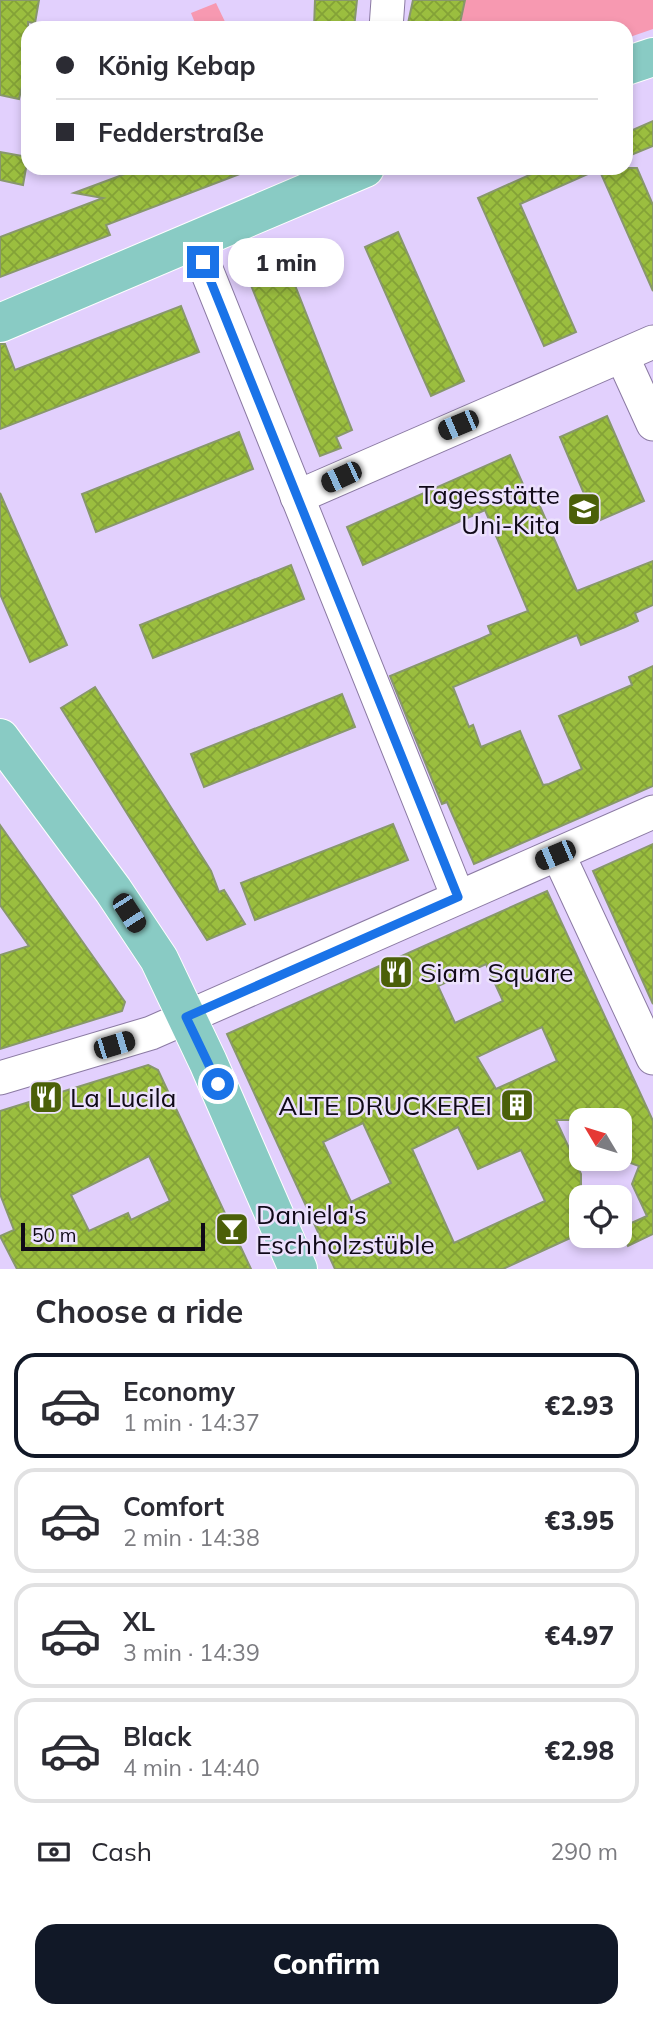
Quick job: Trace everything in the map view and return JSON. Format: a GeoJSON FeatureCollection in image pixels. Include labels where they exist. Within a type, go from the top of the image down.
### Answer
{"type":"FeatureCollection","features":[{"type":"Feature","properties":{"kind":"main road"},"geometry":{"type":"LineString","coordinates":[[633,64],[653,57]]}},
{"type":"Feature","properties":{"kind":"main road"},"geometry":{"type":"LineString","coordinates":[[2,320],[348,175]]}},
{"type":"Feature","properties":{"kind":"main road"},"geometry":{"type":"LineString","coordinates":[[0,737],[129,913],[159,959],[298,1269]]}},
{"type":"Feature","properties":{"kind":"street"},"geometry":{"type":"LineString","coordinates":[[386,21],[388,0]]}},
{"type":"Feature","properties":{"kind":"street"},"geometry":{"type":"LineString","coordinates":[[194,239],[458,897]]}},
{"type":"Feature","properties":{"kind":"street"},"geometry":{"type":"LineString","coordinates":[[297,497],[653,342]]}},
{"type":"Feature","properties":{"kind":"street"},"geometry":{"type":"LineString","coordinates":[[622,356],[653,424]]}},
{"type":"Feature","properties":{"kind":"street"},"geometry":{"type":"LineString","coordinates":[[0,1078],[135,1038],[653,812]]}},
{"type":"Feature","properties":{"kind":"street"},"geometry":{"type":"LineString","coordinates":[[558,854],[653,1058]]}},
{"type":"Feature","properties":{"kind":"shaded area"},"geometry":{"type":"Polygon","coordinates":[[[465,0],[653,0],[653,29],[633,36],[633,21],[461,21],[465,0]]]}},
{"type":"Feature","properties":{"kind":"shaded area"},"geometry":{"type":"Polygon","coordinates":[[[216,3],[225,21],[194,21],[191,13],[216,3]]]}},
{"type":"Feature","properties":{"kind":"building"},"geometry":{"type":"Polygon","coordinates":[[[0,0],[39,0],[35,21],[21,21],[19,99],[0,95],[0,0]]]}},
{"type":"Feature","properties":{"kind":"building"},"geometry":{"type":"Polygon","coordinates":[[[315,0],[357,0],[355,21],[314,21],[315,0]]]}},
{"type":"Feature","properties":{"kind":"building"},"geometry":{"type":"Polygon","coordinates":[[[413,0],[465,0],[460,21],[408,21],[413,0]]]}},
{"type":"Feature","properties":{"kind":"building"},"geometry":{"type":"Polygon","coordinates":[[[653,121],[653,146],[633,154],[633,130],[653,121]]]}},
{"type":"Feature","properties":{"kind":"building"},"geometry":{"type":"Polygon","coordinates":[[[0,152],[21,156],[21,175],[25,175],[23,185],[0,180],[0,152]]]}},
{"type":"Feature","properties":{"kind":"building"},"geometry":{"type":"Polygon","coordinates":[[[633,168],[637,168],[653,205],[653,291],[602,175],[633,175],[633,168]]]}},
{"type":"Feature","properties":{"kind":"building"},"geometry":{"type":"Polygon","coordinates":[[[122,175],[237,175],[106,225],[110,235],[0,277],[0,237],[103,198],[74,193],[122,175]]]}},
{"type":"Feature","properties":{"kind":"building"},"geometry":{"type":"Polygon","coordinates":[[[529,175],[585,175],[520,204],[576,332],[544,346],[478,198],[529,175]]]}},
{"type":"Feature","properties":{"kind":"building"},"geometry":{"type":"Polygon","coordinates":[[[398,232],[464,381],[431,396],[365,247],[398,232]]]}},
{"type":"Feature","properties":{"kind":"building"},"geometry":{"type":"Polygon","coordinates":[[[265,260],[269,272],[287,265],[352,430],[336,437],[341,448],[320,456],[244,268],[265,260]]]}},
{"type":"Feature","properties":{"kind":"building"},"geometry":{"type":"Polygon","coordinates":[[[181,306],[199,352],[0,429],[0,344],[5,344],[15,370],[181,306]]]}},
{"type":"Feature","properties":{"kind":"building"},"geometry":{"type":"Polygon","coordinates":[[[607,416],[644,501],[596,522],[560,437],[607,416]]]}},
{"type":"Feature","properties":{"kind":"building"},"geometry":{"type":"Polygon","coordinates":[[[239,432],[253,469],[96,532],[82,494],[239,432]]]}},
{"type":"Feature","properties":{"kind":"building"},"geometry":{"type":"Polygon","coordinates":[[[510,455],[533,507],[539,504],[577,591],[653,561],[653,605],[635,613],[638,621],[625,627],[581,645],[577,635],[453,687],[469,727],[473,725],[481,747],[520,731],[543,785],[549,784],[582,769],[559,716],[632,685],[629,677],[653,666],[653,786],[474,864],[447,802],[442,804],[390,676],[491,634],[488,626],[528,611],[485,510],[363,565],[347,527],[510,455]]]}},
{"type":"Feature","properties":{"kind":"building"},"geometry":{"type":"Polygon","coordinates":[[[0,493],[67,645],[30,662],[0,594],[0,493]]]}},
{"type":"Feature","properties":{"kind":"building"},"geometry":{"type":"Polygon","coordinates":[[[291,565],[304,599],[153,658],[140,625],[291,565]]]}},
{"type":"Feature","properties":{"kind":"building"},"geometry":{"type":"Polygon","coordinates":[[[95,687],[211,871],[219,892],[224,890],[245,924],[207,940],[165,874],[61,708],[95,687]]]}},
{"type":"Feature","properties":{"kind":"building"},"geometry":{"type":"Polygon","coordinates":[[[342,694],[355,727],[204,787],[191,754],[342,694]]]}},
{"type":"Feature","properties":{"kind":"building"},"geometry":{"type":"Polygon","coordinates":[[[393,824],[408,860],[255,920],[241,883],[393,824]]]}},
{"type":"Feature","properties":{"kind":"building"},"geometry":{"type":"Polygon","coordinates":[[[0,825],[125,1002],[122,1011],[0,1049],[0,955],[29,946],[0,905],[0,825]]]}},
{"type":"Feature","properties":{"kind":"building"},"geometry":{"type":"Polygon","coordinates":[[[653,844],[653,1004],[593,871],[653,844]]]}},
{"type":"Feature","properties":{"kind":"building"},"geometry":{"type":"Polygon","coordinates":[[[547,891],[653,1121],[653,1234],[632,1244],[632,1223],[647,1216],[632,1184],[639,1166],[632,1163],[632,1108],[569,1108],[569,1120],[556,1120],[569,1148],[569,1171],[580,1171],[581,1174],[581,1185],[569,1185],[569,1239],[503,1269],[335,1269],[227,1034],[547,891]],[[486,964],[438,986],[455,1023],[503,1001],[486,964]],[[542,1027],[477,1057],[496,1089],[557,1061],[542,1027]],[[363,1123],[323,1142],[351,1202],[391,1183],[363,1123]],[[458,1127],[412,1149],[454,1243],[545,1201],[521,1150],[478,1169],[458,1127]]]}},
{"type":"Feature","properties":{"kind":"building"},"geometry":{"type":"Polygon","coordinates":[[[148,1065],[158,1070],[251,1269],[17,1269],[0,1236],[14,1230],[0,1194],[0,1111],[148,1065]],[[149,1156],[71,1195],[89,1231],[128,1213],[131,1220],[170,1201],[149,1156]]]}},
{"type":"Feature","properties":{"kind":"place","name":"Tagesstätte Uni-Kita"},"geometry":{"type":"Point","coordinates":[584,509]}},
{"type":"Feature","properties":{"kind":"place","name":"Siam Square"},"geometry":{"type":"Point","coordinates":[396,972]}},
{"type":"Feature","properties":{"kind":"place","name":"La Lucila"},"geometry":{"type":"Point","coordinates":[46,1097]}},
{"type":"Feature","properties":{"kind":"place","name":"ALTE DRUCKEREI"},"geometry":{"type":"Point","coordinates":[517,1105]}},
{"type":"Feature","properties":{"kind":"place","name":"Daniela's Eschholzstüble"},"geometry":{"type":"Point","coordinates":[232,1229]}},
{"type":"Feature","properties":{"kind":"route"},"geometry":{"type":"LineString","coordinates":[[203,262],[458,897],[186,1017],[218,1084]]}}]}
